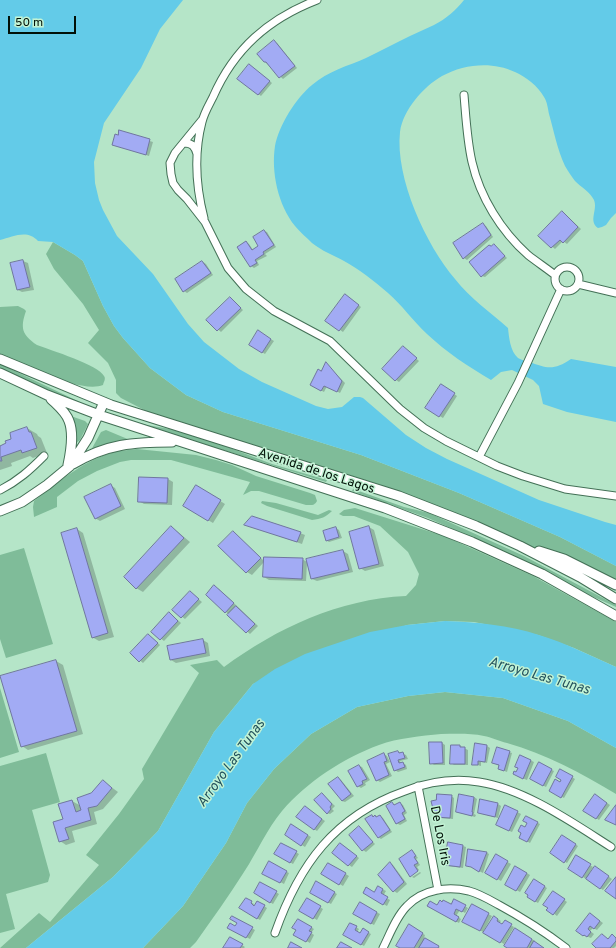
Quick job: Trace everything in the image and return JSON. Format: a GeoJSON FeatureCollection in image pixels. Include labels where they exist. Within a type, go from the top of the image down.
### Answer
{"type":"FeatureCollection","features":[{"type":"Feature","properties":{"kind":"street"},"geometry":{"type":"LineString","coordinates":[[205,222],[199,195],[197,175],[198,139],[202,120],[218,84],[227,69],[251,40],[287,13],[316,0]]}},
{"type":"Feature","properties":{"kind":"street"},"geometry":{"type":"LineString","coordinates":[[464,95],[468,141],[472,163],[487,203],[508,234],[528,255],[555,275]]}},
{"type":"Feature","properties":{"kind":"street"},"geometry":{"type":"LineString","coordinates":[[202,120],[175,153],[170,163],[173,183],[205,222],[228,268],[237,280],[255,297],[266,306],[330,341],[400,409],[424,428],[446,441],[497,466],[523,476],[565,489],[616,496]]}},
{"type":"Feature","properties":{"kind":"street"},"geometry":{"type":"LineString","coordinates":[[184,142],[190,143],[195,147],[198,154]]}},
{"type":"Feature","properties":{"kind":"street"},"geometry":{"type":"LineString","coordinates":[[187,199],[199,195]]}},
{"type":"Feature","properties":{"kind":"street"},"geometry":{"type":"LineString","coordinates":[[568,266],[578,273],[578,284],[572,290],[568,291],[561,289],[555,283],[555,275],[560,268],[568,266]]}},
{"type":"Feature","properties":{"kind":"street"},"geometry":{"type":"LineString","coordinates":[[578,284],[616,293]]}},
{"type":"Feature","properties":{"kind":"street"},"geometry":{"type":"LineString","coordinates":[[479,457],[518,383],[561,289]]}},
{"type":"Feature","properties":{"kind":"street","name":"Avenida de los Lagos"},"geometry":{"type":"LineString","coordinates":[[0,358],[104,402],[399,496],[476,526],[520,546],[580,577],[616,599]]}},
{"type":"Feature","properties":{"kind":"street","name":"Avenida de los Lagos"},"geometry":{"type":"LineString","coordinates":[[0,373],[47,395],[99,415],[385,508],[472,542],[542,574],[616,616]]}},
{"type":"Feature","properties":{"kind":"street"},"geometry":{"type":"LineString","coordinates":[[47,395],[61,408],[69,420],[72,438],[69,467]]}},
{"type":"Feature","properties":{"kind":"street"},"geometry":{"type":"LineString","coordinates":[[69,467],[88,438],[104,402]]}},
{"type":"Feature","properties":{"kind":"street"},"geometry":{"type":"LineString","coordinates":[[0,511],[22,502],[47,485],[69,467],[88,455],[106,448],[144,442],[180,442]]}},
{"type":"Feature","properties":{"kind":"street"},"geometry":{"type":"LineString","coordinates":[[0,490],[26,474],[44,456]]}},
{"type":"Feature","properties":{"kind":"street"},"geometry":{"type":"LineString","coordinates":[[520,546],[564,558],[616,585]]}},
{"type":"Feature","properties":{"kind":"street"},"geometry":{"type":"LineString","coordinates":[[275,933],[283,911],[306,868],[320,848],[336,831],[354,816],[376,802],[418,786],[461,780],[480,782],[519,794],[559,815],[611,847]]}},
{"type":"Feature","properties":{"kind":"street","name":"De Los Iris"},"geometry":{"type":"LineString","coordinates":[[418,786],[438,890]]}},
{"type":"Feature","properties":{"kind":"street"},"geometry":{"type":"LineString","coordinates":[[383,948],[400,914],[407,905],[425,894],[446,888],[470,891],[482,896],[534,925],[566,948]]}},
{"type":"Feature","properties":{"kind":"green space"},"geometry":{"type":"Polygon","coordinates":[[[53,242],[83,261],[103,306],[114,326],[123,338],[150,368],[186,395],[223,412],[361,455],[459,493],[560,537],[616,566],[616,584],[559,555],[524,544],[381,485],[148,412],[121,398],[116,393],[116,380],[108,363],[88,343],[99,330],[83,304],[54,269],[46,254],[53,242]]]}},
{"type":"Feature","properties":{"kind":"green space"},"geometry":{"type":"Polygon","coordinates":[[[18,306],[26,311],[23,327],[28,338],[37,345],[74,358],[93,367],[104,376],[105,379],[103,385],[93,387],[66,382],[0,354],[0,307],[18,306]]]}},
{"type":"Feature","properties":{"kind":"green space"},"geometry":{"type":"Polygon","coordinates":[[[0,364],[86,406],[84,407],[0,370],[0,364]]]}},
{"type":"Feature","properties":{"kind":"green space"},"geometry":{"type":"Polygon","coordinates":[[[68,415],[85,421],[88,424],[80,440],[75,444],[68,415]]]}},
{"type":"Feature","properties":{"kind":"green space"},"geometry":{"type":"Polygon","coordinates":[[[114,416],[147,425],[170,429],[217,443],[272,464],[327,480],[326,482],[114,416]]]}},
{"type":"Feature","properties":{"kind":"green space"},"geometry":{"type":"Polygon","coordinates":[[[106,430],[130,440],[90,452],[101,432],[106,430]]]}},
{"type":"Feature","properties":{"kind":"green space"},"geometry":{"type":"Polygon","coordinates":[[[137,449],[196,455],[216,460],[232,465],[256,476],[315,495],[317,501],[314,504],[306,505],[259,491],[251,491],[243,495],[250,482],[171,460],[131,460],[120,462],[97,471],[78,481],[57,497],[57,507],[34,517],[34,501],[74,471],[107,454],[137,449]]]}},
{"type":"Feature","properties":{"kind":"green space"},"geometry":{"type":"Polygon","coordinates":[[[353,489],[404,507],[429,513],[524,556],[616,605],[616,607],[587,594],[523,560],[428,518],[352,491],[353,489]]]}},
{"type":"Feature","properties":{"kind":"green space"},"geometry":{"type":"Polygon","coordinates":[[[262,501],[276,503],[318,515],[329,510],[332,511],[328,515],[312,520],[267,506],[261,503],[262,501]]]}},
{"type":"Feature","properties":{"kind":"green space"},"geometry":{"type":"Polygon","coordinates":[[[355,508],[444,536],[533,576],[616,622],[616,667],[574,648],[538,635],[474,622],[445,621],[407,625],[253,684],[214,732],[158,831],[113,877],[26,948],[0,948],[39,913],[50,922],[99,865],[86,855],[119,814],[144,779],[142,769],[199,673],[190,665],[217,660],[224,667],[265,640],[310,618],[357,603],[381,598],[406,596],[416,585],[419,574],[408,552],[380,526],[354,516],[343,516],[339,514],[344,510],[355,508]]]}},
{"type":"Feature","properties":{"kind":"green space"},"geometry":{"type":"Polygon","coordinates":[[[24,548],[53,644],[6,658],[0,639],[0,555],[24,548]]]}},
{"type":"Feature","properties":{"kind":"green space"},"geometry":{"type":"Polygon","coordinates":[[[0,688],[19,752],[0,758],[0,688]]]}},
{"type":"Feature","properties":{"kind":"green space"},"geometry":{"type":"Polygon","coordinates":[[[445,692],[503,698],[568,721],[616,748],[616,794],[549,758],[521,747],[479,735],[441,734],[410,738],[379,745],[352,757],[326,772],[292,800],[277,818],[232,890],[196,942],[190,948],[143,948],[183,906],[226,843],[247,803],[274,769],[311,734],[357,707],[408,696],[445,692]]]}},
{"type":"Feature","properties":{"kind":"green space"},"geometry":{"type":"Polygon","coordinates":[[[46,753],[60,802],[32,810],[50,875],[48,882],[6,894],[15,929],[0,933],[0,766],[46,753]]]}},
{"type":"Feature","properties":{"kind":"water"},"geometry":{"type":"Polygon","coordinates":[[[0,0],[183,0],[160,29],[141,68],[104,123],[94,162],[95,183],[103,210],[117,236],[153,274],[188,324],[204,342],[239,369],[262,382],[316,406],[328,409],[342,407],[354,397],[363,398],[406,435],[447,459],[539,500],[616,525],[616,566],[560,537],[459,493],[361,455],[223,412],[186,395],[150,368],[123,338],[114,326],[103,306],[83,261],[53,242],[38,241],[29,235],[20,235],[0,240],[0,0]]]}},
{"type":"Feature","properties":{"kind":"water"},"geometry":{"type":"Polygon","coordinates":[[[464,0],[616,0],[616,213],[606,225],[598,228],[595,225],[593,219],[595,208],[594,200],[588,192],[575,181],[562,160],[545,99],[535,86],[527,79],[506,69],[497,66],[478,65],[459,69],[442,76],[428,86],[415,100],[405,116],[400,132],[400,150],[402,170],[408,190],[415,210],[433,248],[444,265],[461,286],[508,328],[510,344],[515,355],[518,358],[546,367],[555,367],[571,359],[616,367],[616,422],[567,412],[543,404],[539,386],[533,380],[512,370],[501,372],[491,380],[466,364],[434,341],[393,298],[361,271],[312,243],[301,233],[289,218],[280,198],[274,167],[275,146],[284,121],[294,104],[306,90],[331,72],[366,58],[438,23],[458,7],[464,0]]]}},
{"type":"Feature","properties":{"kind":"water","name":"Arroyo Las Tunas"},"geometry":{"type":"Polygon","coordinates":[[[445,621],[492,625],[528,632],[549,638],[616,667],[616,748],[568,721],[503,698],[445,692],[408,696],[357,707],[311,734],[274,769],[247,803],[226,843],[183,906],[143,948],[26,948],[113,877],[158,831],[214,732],[253,684],[275,669],[305,654],[370,632],[407,625],[445,621]]]}},
{"type":"Feature","properties":{"kind":"building"},"geometry":{"type":"Polygon","coordinates":[[[274,40],[295,66],[279,78],[266,62],[264,62],[257,54],[274,40]]]}},
{"type":"Feature","properties":{"kind":"building"},"geometry":{"type":"Polygon","coordinates":[[[249,64],[270,81],[258,95],[237,79],[249,64]]]}},
{"type":"Feature","properties":{"kind":"building"},"geometry":{"type":"Polygon","coordinates":[[[119,130],[150,139],[146,155],[112,145],[115,134],[118,135],[119,130]]]}},
{"type":"Feature","properties":{"kind":"building"},"geometry":{"type":"Polygon","coordinates":[[[562,211],[578,227],[563,243],[560,240],[551,248],[538,236],[562,211]]]}},
{"type":"Feature","properties":{"kind":"building"},"geometry":{"type":"Polygon","coordinates":[[[483,223],[491,235],[463,259],[453,243],[483,223]]]}},
{"type":"Feature","properties":{"kind":"building"},"geometry":{"type":"Polygon","coordinates":[[[264,230],[274,245],[263,252],[264,254],[255,260],[257,263],[250,267],[237,247],[246,241],[252,250],[258,246],[253,237],[264,230]]]}},
{"type":"Feature","properties":{"kind":"building"},"geometry":{"type":"Polygon","coordinates":[[[494,244],[505,256],[481,277],[469,262],[489,245],[491,246],[494,244]]]}},
{"type":"Feature","properties":{"kind":"building"},"geometry":{"type":"Polygon","coordinates":[[[23,260],[30,287],[17,290],[10,263],[23,260]]]}},
{"type":"Feature","properties":{"kind":"building"},"geometry":{"type":"Polygon","coordinates":[[[202,261],[211,273],[183,292],[175,279],[202,261]]]}},
{"type":"Feature","properties":{"kind":"building"},"geometry":{"type":"Polygon","coordinates":[[[345,294],[359,305],[339,331],[325,321],[345,294]]]}},
{"type":"Feature","properties":{"kind":"building"},"geometry":{"type":"Polygon","coordinates":[[[230,297],[241,308],[217,331],[206,320],[230,297]]]}},
{"type":"Feature","properties":{"kind":"building"},"geometry":{"type":"Polygon","coordinates":[[[258,330],[271,339],[262,353],[249,345],[258,330]]]}},
{"type":"Feature","properties":{"kind":"building"},"geometry":{"type":"Polygon","coordinates":[[[403,346],[417,358],[395,381],[382,369],[403,346]]]}},
{"type":"Feature","properties":{"kind":"building"},"geometry":{"type":"Polygon","coordinates":[[[326,362],[342,381],[337,392],[324,386],[321,391],[310,385],[318,369],[321,371],[326,362]]]}},
{"type":"Feature","properties":{"kind":"building"},"geometry":{"type":"Polygon","coordinates":[[[441,384],[455,393],[439,417],[425,408],[441,384]]]}},
{"type":"Feature","properties":{"kind":"building"},"geometry":{"type":"Polygon","coordinates":[[[27,427],[29,432],[31,432],[37,448],[22,453],[21,450],[1,457],[2,461],[0,461],[0,446],[6,443],[5,441],[11,439],[10,433],[27,427]]]}},
{"type":"Feature","properties":{"kind":"building"},"geometry":{"type":"Polygon","coordinates":[[[139,477],[168,478],[167,503],[138,502],[139,477]]]}},
{"type":"Feature","properties":{"kind":"building"},"geometry":{"type":"Polygon","coordinates":[[[111,484],[121,506],[95,519],[84,497],[111,484]]]}},
{"type":"Feature","properties":{"kind":"building"},"geometry":{"type":"Polygon","coordinates":[[[196,485],[221,500],[208,521],[183,506],[196,485]]]}},
{"type":"Feature","properties":{"kind":"building"},"geometry":{"type":"Polygon","coordinates":[[[252,516],[301,532],[297,542],[244,525],[252,516]]]}},
{"type":"Feature","properties":{"kind":"building"},"geometry":{"type":"Polygon","coordinates":[[[171,526],[184,538],[136,589],[124,577],[171,526]]]}},
{"type":"Feature","properties":{"kind":"building"},"geometry":{"type":"Polygon","coordinates":[[[369,526],[379,564],[359,569],[349,532],[369,526]]]}},
{"type":"Feature","properties":{"kind":"building"},"geometry":{"type":"Polygon","coordinates":[[[336,527],[339,537],[326,541],[323,531],[336,527]]]}},
{"type":"Feature","properties":{"kind":"building"},"geometry":{"type":"Polygon","coordinates":[[[77,528],[108,633],[92,638],[61,533],[77,528]]]}},
{"type":"Feature","properties":{"kind":"building"},"geometry":{"type":"Polygon","coordinates":[[[233,531],[261,558],[246,573],[218,546],[233,531]]]}},
{"type":"Feature","properties":{"kind":"building"},"geometry":{"type":"Polygon","coordinates":[[[343,550],[349,570],[311,579],[306,559],[343,550]]]}},
{"type":"Feature","properties":{"kind":"building"},"geometry":{"type":"Polygon","coordinates":[[[264,557],[303,558],[302,579],[263,577],[264,557]]]}},
{"type":"Feature","properties":{"kind":"building"},"geometry":{"type":"Polygon","coordinates":[[[214,585],[234,603],[225,613],[206,595],[214,585]]]}},
{"type":"Feature","properties":{"kind":"building"},"geometry":{"type":"Polygon","coordinates":[[[190,591],[199,599],[181,618],[172,610],[190,591]]]}},
{"type":"Feature","properties":{"kind":"building"},"geometry":{"type":"Polygon","coordinates":[[[236,606],[255,624],[246,633],[227,615],[236,606]]]}},
{"type":"Feature","properties":{"kind":"building"},"geometry":{"type":"Polygon","coordinates":[[[169,612],[178,621],[160,640],[151,632],[169,612]]]}},
{"type":"Feature","properties":{"kind":"building"},"geometry":{"type":"Polygon","coordinates":[[[148,634],[158,643],[139,662],[130,653],[148,634]]]}},
{"type":"Feature","properties":{"kind":"building"},"geometry":{"type":"Polygon","coordinates":[[[203,639],[206,653],[170,660],[167,646],[203,639]]]}},
{"type":"Feature","properties":{"kind":"building"},"geometry":{"type":"Polygon","coordinates":[[[56,660],[77,731],[21,747],[0,676],[56,660]]]}},
{"type":"Feature","properties":{"kind":"building"},"geometry":{"type":"Polygon","coordinates":[[[429,742],[442,742],[443,763],[430,764],[429,742]]]}},
{"type":"Feature","properties":{"kind":"building"},"geometry":{"type":"Polygon","coordinates":[[[475,743],[487,745],[485,762],[478,761],[478,765],[472,765],[475,743]]]}},
{"type":"Feature","properties":{"kind":"building"},"geometry":{"type":"Polygon","coordinates":[[[451,745],[460,745],[460,747],[465,747],[465,764],[450,764],[451,745]]]}},
{"type":"Feature","properties":{"kind":"building"},"geometry":{"type":"Polygon","coordinates":[[[497,747],[510,751],[504,771],[498,769],[499,765],[492,763],[497,747]]]}},
{"type":"Feature","properties":{"kind":"building"},"geometry":{"type":"Polygon","coordinates":[[[398,751],[399,753],[403,752],[405,758],[398,760],[399,763],[403,762],[405,767],[394,771],[388,754],[398,751]]]}},
{"type":"Feature","properties":{"kind":"building"},"geometry":{"type":"Polygon","coordinates":[[[384,753],[387,761],[384,762],[389,775],[376,781],[367,761],[384,753]]]}},
{"type":"Feature","properties":{"kind":"building"},"geometry":{"type":"Polygon","coordinates":[[[520,755],[531,760],[523,779],[513,774],[518,768],[515,767],[520,755]]]}},
{"type":"Feature","properties":{"kind":"building"},"geometry":{"type":"Polygon","coordinates":[[[539,762],[552,769],[543,786],[530,779],[539,762]]]}},
{"type":"Feature","properties":{"kind":"building"},"geometry":{"type":"Polygon","coordinates":[[[359,765],[367,779],[362,781],[363,784],[357,787],[348,771],[359,765]]]}},
{"type":"Feature","properties":{"kind":"building"},"geometry":{"type":"Polygon","coordinates":[[[560,769],[573,776],[561,798],[549,791],[555,779],[560,782],[561,780],[556,777],[560,769]]]}},
{"type":"Feature","properties":{"kind":"building"},"geometry":{"type":"Polygon","coordinates":[[[338,777],[351,794],[342,801],[328,784],[338,777]]]}},
{"type":"Feature","properties":{"kind":"building"},"geometry":{"type":"Polygon","coordinates":[[[103,780],[112,788],[97,806],[88,808],[91,820],[65,828],[69,839],[59,842],[53,822],[63,819],[58,804],[72,800],[76,812],[81,810],[77,798],[91,793],[103,780]]]}},
{"type":"Feature","properties":{"kind":"building"},"geometry":{"type":"Polygon","coordinates":[[[322,793],[332,804],[330,807],[331,809],[327,814],[314,800],[322,793]]]}},
{"type":"Feature","properties":{"kind":"building"},"geometry":{"type":"Polygon","coordinates":[[[437,794],[452,795],[450,818],[435,817],[431,801],[436,800],[437,794]]]}},
{"type":"Feature","properties":{"kind":"building"},"geometry":{"type":"Polygon","coordinates":[[[459,794],[474,797],[472,816],[456,812],[459,794]]]}},
{"type":"Feature","properties":{"kind":"building"},"geometry":{"type":"Polygon","coordinates":[[[595,794],[607,803],[596,819],[583,811],[595,794]]]}},
{"type":"Feature","properties":{"kind":"building"},"geometry":{"type":"Polygon","coordinates":[[[480,799],[498,803],[495,817],[478,813],[480,799]]]}},
{"type":"Feature","properties":{"kind":"building"},"geometry":{"type":"Polygon","coordinates":[[[392,802],[394,805],[400,802],[405,811],[402,813],[405,819],[396,824],[386,806],[392,802]]]}},
{"type":"Feature","properties":{"kind":"building"},"geometry":{"type":"Polygon","coordinates":[[[505,805],[518,811],[509,831],[496,825],[505,805]]]}},
{"type":"Feature","properties":{"kind":"building"},"geometry":{"type":"Polygon","coordinates":[[[616,805],[616,825],[605,820],[616,805]]]}},
{"type":"Feature","properties":{"kind":"building"},"geometry":{"type":"Polygon","coordinates":[[[305,806],[322,819],[314,830],[296,817],[305,806]]]}},
{"type":"Feature","properties":{"kind":"building"},"geometry":{"type":"Polygon","coordinates":[[[372,815],[373,817],[375,815],[376,817],[380,815],[390,830],[378,838],[365,819],[372,815]]]}},
{"type":"Feature","properties":{"kind":"building"},"geometry":{"type":"Polygon","coordinates":[[[526,816],[538,822],[527,842],[519,838],[521,833],[518,831],[521,825],[525,827],[527,823],[523,821],[526,816]]]}},
{"type":"Feature","properties":{"kind":"building"},"geometry":{"type":"Polygon","coordinates":[[[291,824],[308,835],[301,846],[285,835],[291,824]]]}},
{"type":"Feature","properties":{"kind":"building"},"geometry":{"type":"Polygon","coordinates":[[[359,826],[373,842],[362,851],[349,835],[359,826]]]}},
{"type":"Feature","properties":{"kind":"building"},"geometry":{"type":"Polygon","coordinates":[[[562,835],[576,844],[564,863],[550,853],[562,835]]]}},
{"type":"Feature","properties":{"kind":"building"},"geometry":{"type":"Polygon","coordinates":[[[448,842],[463,845],[460,867],[444,865],[448,842]]]}},
{"type":"Feature","properties":{"kind":"building"},"geometry":{"type":"Polygon","coordinates":[[[281,843],[297,851],[290,863],[274,854],[281,843]]]}},
{"type":"Feature","properties":{"kind":"building"},"geometry":{"type":"Polygon","coordinates":[[[340,843],[357,856],[348,866],[332,853],[340,843]]]}},
{"type":"Feature","properties":{"kind":"building"},"geometry":{"type":"Polygon","coordinates":[[[468,849],[487,852],[479,872],[466,866],[468,849]]]}},
{"type":"Feature","properties":{"kind":"building"},"geometry":{"type":"Polygon","coordinates":[[[412,850],[418,863],[414,865],[418,871],[410,877],[399,859],[412,850]]]}},
{"type":"Feature","properties":{"kind":"building"},"geometry":{"type":"Polygon","coordinates":[[[496,854],[508,861],[497,880],[485,873],[496,854]]]}},
{"type":"Feature","properties":{"kind":"building"},"geometry":{"type":"Polygon","coordinates":[[[576,855],[591,864],[582,878],[568,869],[576,855]]]}},
{"type":"Feature","properties":{"kind":"building"},"geometry":{"type":"Polygon","coordinates":[[[269,861],[287,871],[280,883],[262,874],[269,861]]]}},
{"type":"Feature","properties":{"kind":"building"},"geometry":{"type":"Polygon","coordinates":[[[390,862],[404,882],[393,892],[378,875],[390,862]]]}},
{"type":"Feature","properties":{"kind":"building"},"geometry":{"type":"Polygon","coordinates":[[[328,863],[346,873],[339,885],[321,874],[328,863]]]}},
{"type":"Feature","properties":{"kind":"building"},"geometry":{"type":"Polygon","coordinates":[[[515,866],[527,873],[516,891],[505,885],[515,866]]]}},
{"type":"Feature","properties":{"kind":"building"},"geometry":{"type":"Polygon","coordinates":[[[595,866],[609,876],[600,889],[586,879],[595,866]]]}},
{"type":"Feature","properties":{"kind":"building"},"geometry":{"type":"Polygon","coordinates":[[[616,877],[616,899],[605,891],[616,877]]]}},
{"type":"Feature","properties":{"kind":"building"},"geometry":{"type":"Polygon","coordinates":[[[534,879],[545,886],[535,902],[527,897],[528,895],[525,893],[534,879]]]}},
{"type":"Feature","properties":{"kind":"building"},"geometry":{"type":"Polygon","coordinates":[[[316,881],[335,892],[328,903],[310,893],[316,881]]]}},
{"type":"Feature","properties":{"kind":"building"},"geometry":{"type":"Polygon","coordinates":[[[260,882],[277,891],[270,903],[254,893],[260,882]]]}},
{"type":"Feature","properties":{"kind":"building"},"geometry":{"type":"Polygon","coordinates":[[[378,886],[383,889],[381,893],[388,897],[383,905],[363,893],[366,887],[374,892],[378,886]]]}},
{"type":"Feature","properties":{"kind":"building"},"geometry":{"type":"Polygon","coordinates":[[[553,891],[565,899],[553,915],[546,910],[548,908],[543,905],[553,891]]]}},
{"type":"Feature","properties":{"kind":"building"},"geometry":{"type":"Polygon","coordinates":[[[246,898],[252,901],[251,903],[254,906],[257,901],[265,905],[257,919],[239,908],[246,898]]]}},
{"type":"Feature","properties":{"kind":"building"},"geometry":{"type":"Polygon","coordinates":[[[307,898],[321,906],[313,919],[299,911],[307,898]]]}},
{"type":"Feature","properties":{"kind":"building"},"geometry":{"type":"Polygon","coordinates":[[[454,899],[466,905],[462,912],[456,909],[454,914],[459,917],[456,922],[427,906],[430,901],[437,905],[440,900],[451,904],[454,899]]]}},
{"type":"Feature","properties":{"kind":"building"},"geometry":{"type":"Polygon","coordinates":[[[360,902],[377,912],[371,924],[353,914],[360,902]]]}},
{"type":"Feature","properties":{"kind":"building"},"geometry":{"type":"Polygon","coordinates":[[[472,904],[489,913],[480,931],[462,922],[472,904]]]}},
{"type":"Feature","properties":{"kind":"building"},"geometry":{"type":"Polygon","coordinates":[[[590,913],[600,921],[594,929],[590,926],[588,929],[591,932],[587,937],[576,931],[590,913]]]}},
{"type":"Feature","properties":{"kind":"building"},"geometry":{"type":"Polygon","coordinates":[[[232,916],[253,927],[246,938],[227,928],[230,923],[235,926],[237,923],[230,919],[232,916]]]}},
{"type":"Feature","properties":{"kind":"building"},"geometry":{"type":"Polygon","coordinates":[[[494,916],[498,919],[497,921],[502,924],[505,920],[512,924],[500,943],[483,933],[494,916]]]}},
{"type":"Feature","properties":{"kind":"building"},"geometry":{"type":"Polygon","coordinates":[[[298,919],[312,927],[309,931],[312,932],[306,942],[293,935],[296,930],[292,928],[298,919]]]}},
{"type":"Feature","properties":{"kind":"building"},"geometry":{"type":"Polygon","coordinates":[[[350,923],[357,926],[355,930],[360,933],[363,928],[369,932],[361,945],[343,935],[350,923]]]}},
{"type":"Feature","properties":{"kind":"building"},"geometry":{"type":"Polygon","coordinates":[[[409,924],[423,933],[414,948],[400,948],[396,946],[409,924]]]}},
{"type":"Feature","properties":{"kind":"building"},"geometry":{"type":"Polygon","coordinates":[[[515,928],[532,939],[527,948],[507,948],[504,946],[515,928]]]}},
{"type":"Feature","properties":{"kind":"building"},"geometry":{"type":"Polygon","coordinates":[[[602,934],[608,939],[612,934],[616,938],[616,941],[610,948],[596,948],[592,944],[602,934]]]}},
{"type":"Feature","properties":{"kind":"building"},"geometry":{"type":"Polygon","coordinates":[[[230,937],[243,944],[240,948],[223,948],[230,937]]]}},
{"type":"Feature","properties":{"kind":"building"},"geometry":{"type":"Polygon","coordinates":[[[425,938],[439,946],[438,948],[419,948],[425,938]]]}},
{"type":"Feature","properties":{"kind":"building"},"geometry":{"type":"Polygon","coordinates":[[[534,941],[544,948],[530,948],[534,941]]]}},
{"type":"Feature","properties":{"kind":"building"},"geometry":{"type":"Polygon","coordinates":[[[291,942],[302,948],[288,948],[291,942]]]}},
{"type":"Feature","properties":{"kind":"building"},"geometry":{"type":"Polygon","coordinates":[[[341,942],[352,948],[337,948],[341,942]]]}}]}
